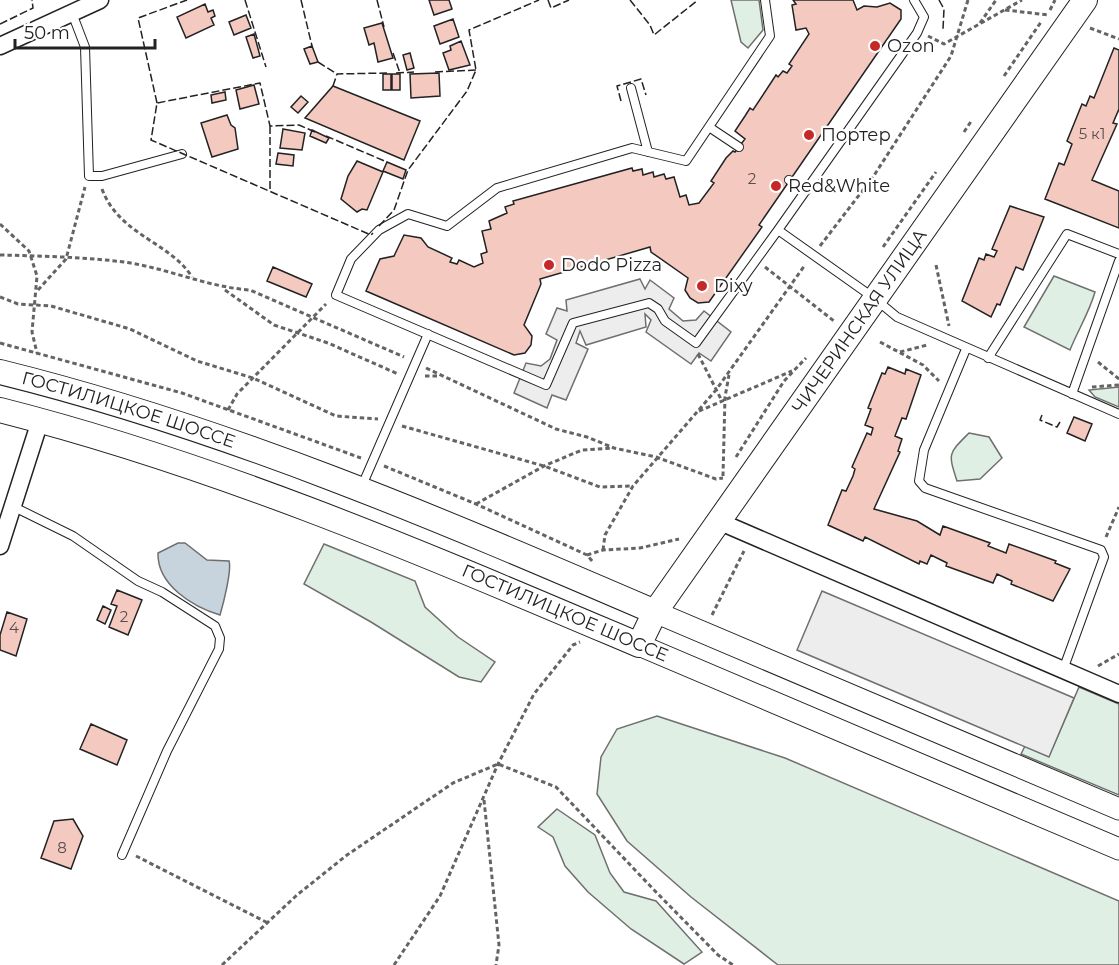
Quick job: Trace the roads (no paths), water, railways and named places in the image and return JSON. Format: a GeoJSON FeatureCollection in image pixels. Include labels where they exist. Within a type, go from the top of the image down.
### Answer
{"type":"FeatureCollection","features":[{"type":"Feature","properties":{"kind":"main road","name":"ЧИЧЕРИНСКАЯ УЛИЦА"},"geometry":{"type":"LineString","coordinates":[[639,645],[655,612],[1085,0]]}},
{"type":"Feature","properties":{"kind":"main road","name":"ГОСТИЛИЦКОЕ ШОССЕ"},"geometry":{"type":"LineString","coordinates":[[0,372],[147,413],[360,488],[655,612]]}},
{"type":"Feature","properties":{"kind":"main road"},"geometry":{"type":"LineString","coordinates":[[7,412],[25,378]]}},
{"type":"Feature","properties":{"kind":"main road","name":"ГОСТИЛИЦКОЕ ШОССЕ"},"geometry":{"type":"LineString","coordinates":[[7,412],[192,467],[354,525],[639,645]]}},
{"type":"Feature","properties":{"kind":"street"},"geometry":{"type":"LineString","coordinates":[[0,46],[100,0]]}},
{"type":"Feature","properties":{"kind":"street"},"geometry":{"type":"LineString","coordinates":[[0,546],[40,421]]}},
{"type":"Feature","properties":{"kind":"street"},"geometry":{"type":"LineString","coordinates":[[718,522],[1119,694]]}},
{"type":"Feature","properties":{"kind":"street","name":"ГОСТИЛИЦКОЕ ШОССЕ"},"geometry":{"type":"LineString","coordinates":[[655,612],[1119,809]]}},
{"type":"Feature","properties":{"kind":"street","name":"ГОСТИЛИЦКОЕ ШОССЕ"},"geometry":{"type":"LineString","coordinates":[[639,645],[1119,849]]}},
{"type":"Feature","properties":{"kind":"lane"},"geometry":{"type":"LineString","coordinates":[[765,0],[770,36],[686,161],[632,148],[497,188],[447,226],[408,214],[379,230],[351,259],[336,295],[546,385],[573,323],[649,303],[658,309],[665,321],[696,343],[917,33],[924,18],[914,0]]}},
{"type":"Feature","properties":{"kind":"lane"},"geometry":{"type":"LineString","coordinates":[[72,13],[85,47],[93,176],[182,154]]}},
{"type":"Feature","properties":{"kind":"lane"},"geometry":{"type":"LineString","coordinates":[[631,88],[648,152]]}},
{"type":"Feature","properties":{"kind":"lane"},"geometry":{"type":"LineString","coordinates":[[709,127],[739,147]]}},
{"type":"Feature","properties":{"kind":"lane"},"geometry":{"type":"LineString","coordinates":[[789,180],[806,191]]}},
{"type":"Feature","properties":{"kind":"lane"},"geometry":{"type":"LineString","coordinates":[[778,230],[897,317],[1119,414]]}},
{"type":"Feature","properties":{"kind":"lane"},"geometry":{"type":"LineString","coordinates":[[988,358],[1067,234],[1119,254]]}},
{"type":"Feature","properties":{"kind":"lane"},"geometry":{"type":"LineString","coordinates":[[1072,394],[1119,261]]}},
{"type":"Feature","properties":{"kind":"lane"},"geometry":{"type":"LineString","coordinates":[[360,488],[428,334]]}},
{"type":"Feature","properties":{"kind":"lane"},"geometry":{"type":"LineString","coordinates":[[966,349],[919,467],[919,481],[925,488],[1101,550],[1104,557],[1063,670]]}},
{"type":"Feature","properties":{"kind":"lane"},"geometry":{"type":"LineString","coordinates":[[14,507],[73,536],[138,581],[193,611],[214,626],[220,638],[219,649],[167,751],[123,851]]}},
{"type":"Feature","properties":{"kind":"place","name":"Ozon"},"geometry":{"type":"Point","coordinates":[875,46]}},
{"type":"Feature","properties":{"kind":"place","name":"Портер"},"geometry":{"type":"Point","coordinates":[809,135]}},
{"type":"Feature","properties":{"kind":"place","name":"Red&White"},"geometry":{"type":"Point","coordinates":[776,186]}},
{"type":"Feature","properties":{"kind":"place","name":"Dodo Pizza"},"geometry":{"type":"Point","coordinates":[549,265]}},
{"type":"Feature","properties":{"kind":"place","name":"Dixy"},"geometry":{"type":"Point","coordinates":[702,286]}}]}
